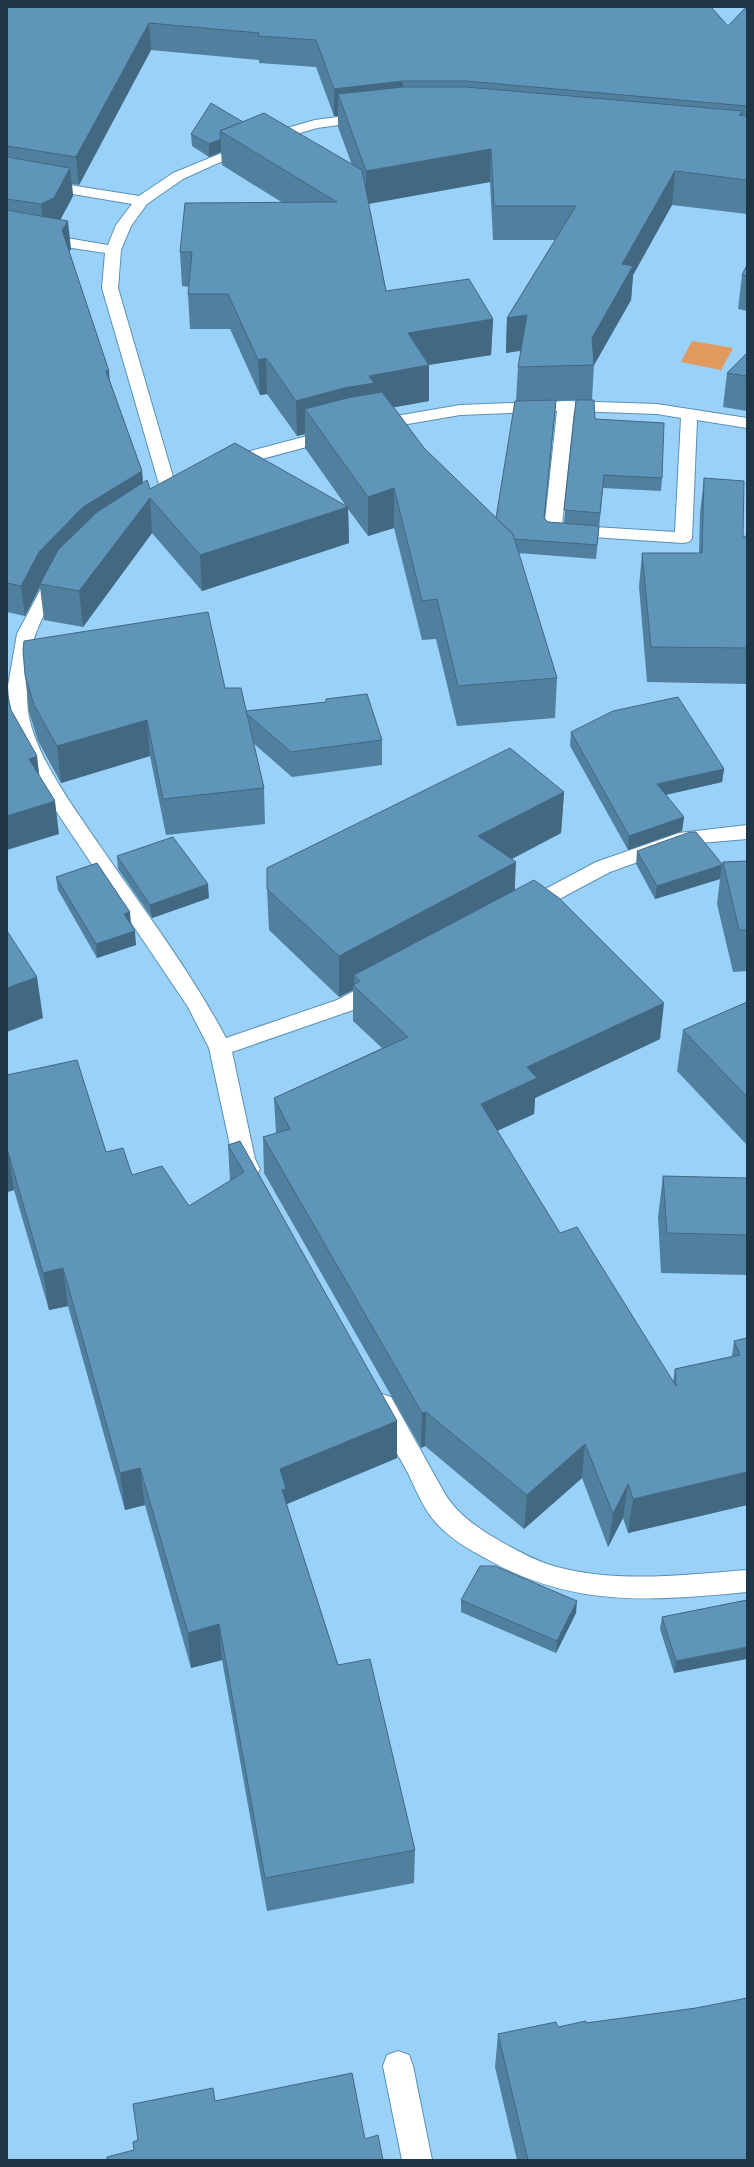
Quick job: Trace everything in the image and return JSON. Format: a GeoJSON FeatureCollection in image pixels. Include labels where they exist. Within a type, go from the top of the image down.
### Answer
{"type":"FeatureCollection","features":[{"type":"Feature","properties":{"kind":"lane"},"geometry":{"type":"LineString","coordinates":[[152,505],[177,490],[110,288],[113,250],[124,225],[142,201],[178,176],[211,161],[278,135],[315,124],[382,116]]}},
{"type":"Feature","properties":{"kind":"lane"},"geometry":{"type":"LineString","coordinates":[[7,179],[142,201]]}},
{"type":"Feature","properties":{"kind":"lane"},"geometry":{"type":"LineString","coordinates":[[7,233],[113,250]]}},
{"type":"Feature","properties":{"kind":"lane"},"geometry":{"type":"LineString","coordinates":[[566,406],[552,530],[683,538],[688,414]]}},
{"type":"Feature","properties":{"kind":"lane"},"geometry":{"type":"LineString","coordinates":[[212,473],[241,460],[345,430],[460,410],[566,406],[624,407],[688,414],[747,423]]}},
{"type":"Feature","properties":{"kind":"lane"},"geometry":{"type":"LineString","coordinates":[[73,563],[53,583],[26,634],[18,686],[19,712],[27,742],[62,805],[197,1004],[220,1048],[244,1159],[260,1187]]}},
{"type":"Feature","properties":{"kind":"lane"},"geometry":{"type":"LineString","coordinates":[[513,915],[603,867],[686,838],[747,832]]}},
{"type":"Feature","properties":{"kind":"lane"},"geometry":{"type":"LineString","coordinates":[[220,1048],[345,1005],[394,979]]}},
{"type":"Feature","properties":{"kind":"lane"},"geometry":{"type":"LineString","coordinates":[[374,1389],[441,1510],[464,1532],[505,1559],[542,1575],[577,1583],[623,1588],[664,1588],[747,1581]]}},
{"type":"Feature","properties":{"kind":"lane"},"geometry":{"type":"LineString","coordinates":[[398,2066],[417,2160]]}},
{"type":"Feature","properties":{"kind":"shaded area"},"geometry":{"type":"Polygon","coordinates":[[[692,341],[733,348],[721,370],[681,362],[692,341]]]}},
{"type":"Feature","properties":{"kind":"building"},"geometry":{"type":"Polygon","coordinates":[[[7,7],[711,7],[728,26],[747,7],[747,106],[466,81],[403,81],[334,89],[316,40],[258,36],[259,33],[149,23],[76,157],[7,146],[7,7]]]}},
{"type":"Feature","properties":{"kind":"building"},"geometry":{"type":"Polygon","coordinates":[[[403,87],[466,87],[743,111],[739,115],[747,116],[747,180],[675,171],[622,264],[633,266],[592,338],[594,365],[518,367],[527,315],[507,318],[576,206],[494,206],[491,149],[366,171],[338,94],[403,87]]]}},
{"type":"Feature","properties":{"kind":"building"},"geometry":{"type":"Polygon","coordinates":[[[211,103],[243,122],[220,131],[221,139],[209,144],[191,134],[211,103]]]}},
{"type":"Feature","properties":{"kind":"building"},"geometry":{"type":"Polygon","coordinates":[[[264,113],[362,170],[386,291],[469,279],[493,319],[408,333],[429,365],[369,376],[374,383],[344,388],[296,401],[266,358],[258,360],[228,294],[188,294],[192,252],[180,252],[185,203],[337,202],[220,131],[264,113]]]}},
{"type":"Feature","properties":{"kind":"building"},"geometry":{"type":"Polygon","coordinates":[[[7,157],[70,168],[54,198],[41,204],[7,199],[7,157]]]}},
{"type":"Feature","properties":{"kind":"building"},"geometry":{"type":"Polygon","coordinates":[[[7,210],[68,221],[62,230],[109,371],[106,371],[142,471],[83,507],[39,552],[21,586],[7,583],[7,210]]]}},
{"type":"Feature","properties":{"kind":"building"},"geometry":{"type":"Polygon","coordinates":[[[747,265],[747,276],[742,275],[747,265]]]}},
{"type":"Feature","properties":{"kind":"building"},"geometry":{"type":"Polygon","coordinates":[[[747,353],[747,376],[727,373],[747,353]]]}},
{"type":"Feature","properties":{"kind":"building"},"geometry":{"type":"Polygon","coordinates":[[[382,392],[424,448],[513,534],[557,678],[458,686],[437,599],[422,601],[394,488],[368,497],[305,409],[347,398],[382,392]]]}},
{"type":"Feature","properties":{"kind":"building"},"geometry":{"type":"Polygon","coordinates":[[[556,400],[544,518],[548,522],[599,526],[597,545],[514,539],[513,534],[496,518],[515,401],[556,400]]]}},
{"type":"Feature","properties":{"kind":"building"},"geometry":{"type":"Polygon","coordinates":[[[576,400],[594,400],[595,419],[664,423],[662,478],[604,475],[600,513],[564,510],[576,400]]]}},
{"type":"Feature","properties":{"kind":"building"},"geometry":{"type":"Polygon","coordinates":[[[235,443],[348,507],[200,555],[150,498],[79,591],[40,584],[58,550],[97,512],[147,480],[150,489],[235,443]]]}},
{"type":"Feature","properties":{"kind":"building"},"geometry":{"type":"Polygon","coordinates":[[[704,478],[744,481],[743,538],[747,535],[747,648],[651,647],[642,553],[702,553],[704,478]]]}},
{"type":"Feature","properties":{"kind":"building"},"geometry":{"type":"Polygon","coordinates":[[[208,612],[225,688],[241,688],[264,788],[163,799],[147,720],[57,746],[34,705],[25,675],[23,650],[24,641],[208,612]]]}},
{"type":"Feature","properties":{"kind":"building"},"geometry":{"type":"Polygon","coordinates":[[[7,692],[11,710],[37,756],[29,759],[55,801],[7,816],[7,692]]]}},
{"type":"Feature","properties":{"kind":"building"},"geometry":{"type":"Polygon","coordinates":[[[367,694],[382,740],[291,752],[247,714],[246,711],[326,702],[326,699],[367,694]]]}},
{"type":"Feature","properties":{"kind":"building"},"geometry":{"type":"Polygon","coordinates":[[[678,697],[724,769],[657,784],[684,817],[629,836],[571,732],[613,711],[678,697]]]}},
{"type":"Feature","properties":{"kind":"building"},"geometry":{"type":"Polygon","coordinates":[[[510,748],[564,792],[478,836],[516,862],[339,956],[267,889],[267,868],[510,748]]]}},
{"type":"Feature","properties":{"kind":"building"},"geometry":{"type":"Polygon","coordinates":[[[690,832],[696,832],[722,865],[657,886],[637,851],[690,832]]]}},
{"type":"Feature","properties":{"kind":"building"},"geometry":{"type":"Polygon","coordinates":[[[173,837],[208,884],[150,905],[117,856],[173,837]]]}},
{"type":"Feature","properties":{"kind":"building"},"geometry":{"type":"Polygon","coordinates":[[[747,861],[747,930],[739,930],[723,862],[747,861]]]}},
{"type":"Feature","properties":{"kind":"building"},"geometry":{"type":"Polygon","coordinates":[[[97,863],[130,912],[124,914],[135,931],[96,944],[56,877],[97,863]]]}},
{"type":"Feature","properties":{"kind":"building"},"geometry":{"type":"Polygon","coordinates":[[[534,880],[559,898],[664,1003],[527,1067],[537,1078],[481,1104],[560,1233],[577,1227],[676,1386],[675,1369],[740,1355],[734,1341],[747,1338],[747,1472],[633,1499],[628,1484],[613,1514],[585,1444],[527,1495],[426,1412],[422,1413],[263,1137],[290,1129],[274,1098],[408,1037],[353,985],[360,981],[354,975],[534,880]]]}},
{"type":"Feature","properties":{"kind":"building"},"geometry":{"type":"Polygon","coordinates":[[[7,931],[37,977],[7,988],[7,931]]]}},
{"type":"Feature","properties":{"kind":"building"},"geometry":{"type":"Polygon","coordinates":[[[747,1002],[747,1097],[683,1030],[747,1002]]]}},
{"type":"Feature","properties":{"kind":"building"},"geometry":{"type":"Polygon","coordinates":[[[77,1060],[106,1152],[123,1148],[132,1175],[162,1166],[189,1206],[244,1172],[228,1145],[240,1141],[397,1421],[280,1469],[286,1489],[282,1490],[338,1665],[370,1659],[415,1850],[265,1878],[219,1624],[188,1633],[140,1468],[120,1473],[63,1268],[43,1273],[7,1152],[7,1075],[77,1060]]]}},
{"type":"Feature","properties":{"kind":"building"},"geometry":{"type":"Polygon","coordinates":[[[663,1176],[747,1178],[747,1235],[667,1233],[663,1176]]]}},
{"type":"Feature","properties":{"kind":"building"},"geometry":{"type":"Polygon","coordinates":[[[480,1566],[495,1566],[577,1601],[557,1641],[461,1600],[480,1566]]]}},
{"type":"Feature","properties":{"kind":"building"},"geometry":{"type":"Polygon","coordinates":[[[747,1600],[747,1647],[676,1661],[662,1617],[747,1600]]]}},
{"type":"Feature","properties":{"kind":"building"},"geometry":{"type":"Polygon","coordinates":[[[747,1998],[747,2160],[528,2160],[498,2034],[556,2022],[558,2027],[586,2021],[586,2023],[696,2008],[747,1998]]]}},
{"type":"Feature","properties":{"kind":"building"},"geometry":{"type":"Polygon","coordinates":[[[352,2073],[365,2139],[378,2135],[383,2160],[107,2160],[107,2157],[134,2150],[133,2142],[138,2140],[133,2104],[213,2088],[215,2101],[352,2073]]]}}]}
